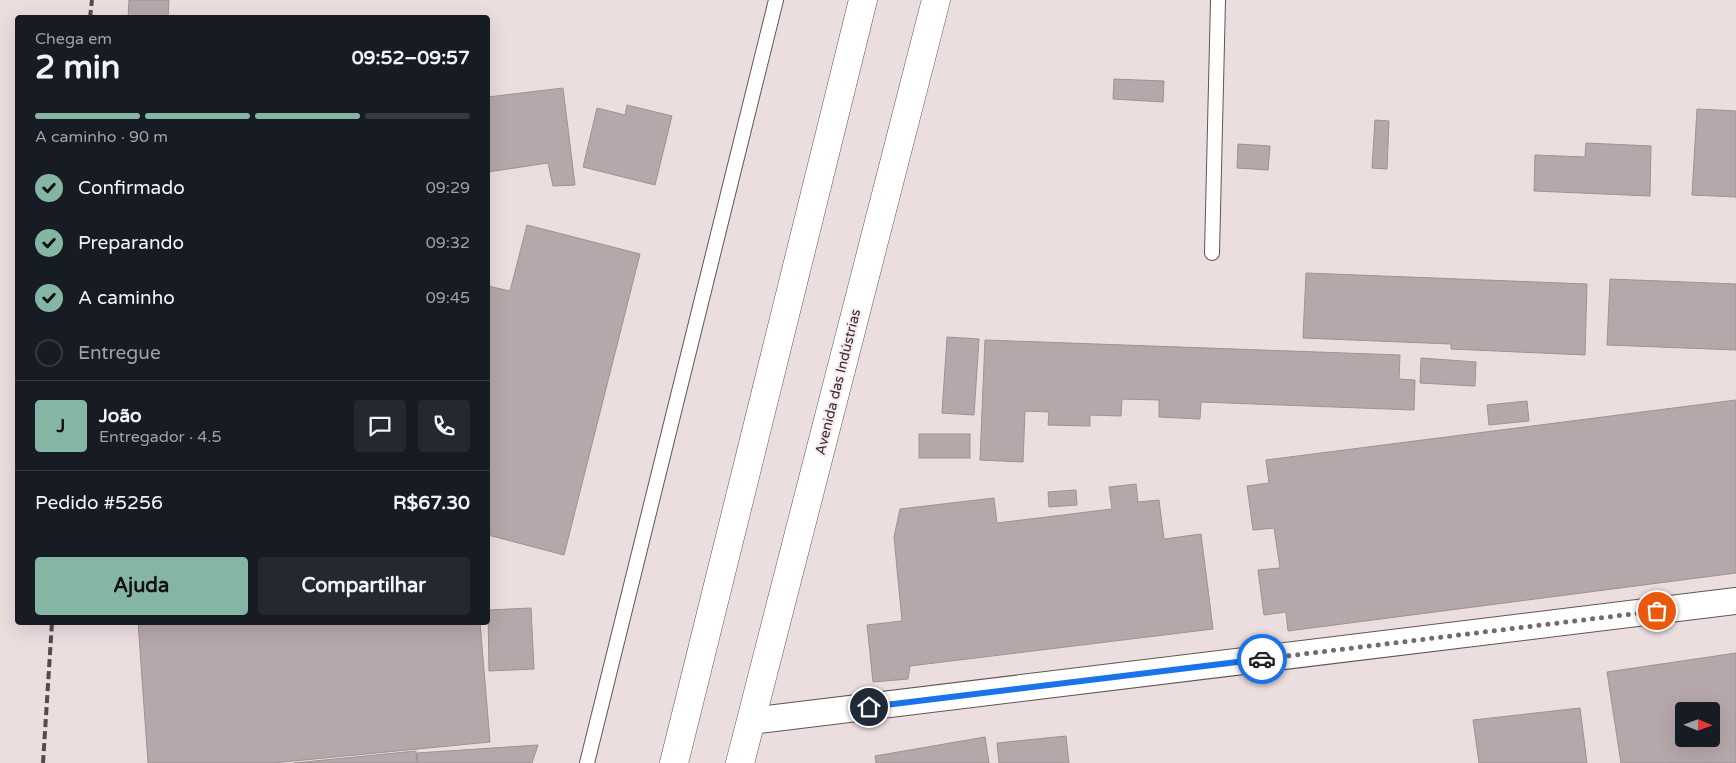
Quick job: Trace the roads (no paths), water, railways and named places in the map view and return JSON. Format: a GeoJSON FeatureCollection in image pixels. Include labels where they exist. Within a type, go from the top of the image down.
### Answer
{"type":"FeatureCollection","features":[{"type":"Feature","properties":{"kind":"street"},"geometry":{"type":"LineString","coordinates":[[674,763],[863,0]]}},
{"type":"Feature","properties":{"kind":"street","name":"Avenida das Indústrias"},"geometry":{"type":"LineString","coordinates":[[740,763],[936,0]]}},
{"type":"Feature","properties":{"kind":"street"},"geometry":{"type":"LineString","coordinates":[[751,721],[1736,601]]}},
{"type":"Feature","properties":{"kind":"lane"},"geometry":{"type":"LineString","coordinates":[[587,763],[776,0]]}},
{"type":"Feature","properties":{"kind":"lane"},"geometry":{"type":"LineString","coordinates":[[1212,252],[1218,0]]}},
{"type":"Feature","properties":{"kind":"railway"},"geometry":{"type":"LineString","coordinates":[[90,15],[92,0]]}},
{"type":"Feature","properties":{"kind":"railway"},"geometry":{"type":"LineString","coordinates":[[43,763],[52,625]]}}]}
